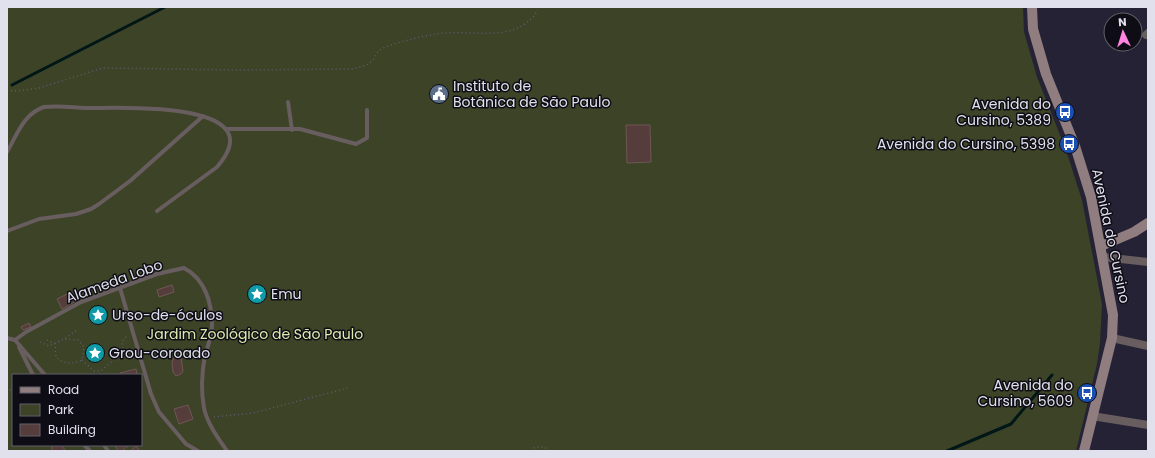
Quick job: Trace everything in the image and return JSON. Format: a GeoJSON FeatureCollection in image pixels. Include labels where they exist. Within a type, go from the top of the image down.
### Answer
{"type":"FeatureCollection","features":[{"type":"Feature","properties":{"kind":"main road","name":"Avenida do Cursino"},"geometry":{"type":"LineString","coordinates":[[1032,7],[1033,29],[1044,66],[1079,157],[1091,196],[1113,315],[1112,338],[1084,451]]}},
{"type":"Feature","properties":{"kind":"main road"},"geometry":{"type":"LineString","coordinates":[[1101,246],[1134,232],[1148,223]]}},
{"type":"Feature","properties":{"kind":"street"},"geometry":{"type":"LineString","coordinates":[[1103,257],[1148,262]]}},
{"type":"Feature","properties":{"kind":"street"},"geometry":{"type":"LineString","coordinates":[[1112,338],[1148,346]]}},
{"type":"Feature","properties":{"kind":"street"},"geometry":{"type":"LineString","coordinates":[[1092,416],[1148,424]]}},
{"type":"Feature","properties":{"kind":"lane"},"geometry":{"type":"LineString","coordinates":[[288,102],[292,130]]}},
{"type":"Feature","properties":{"kind":"lane"},"geometry":{"type":"LineString","coordinates":[[7,152],[24,121],[32,113],[44,107],[143,107],[166,109],[203,116],[226,130],[300,129],[356,144],[367,138],[367,110]]}},
{"type":"Feature","properties":{"kind":"lane"},"geometry":{"type":"LineString","coordinates":[[7,231],[39,219],[76,214],[99,204],[130,181],[203,116]]}},
{"type":"Feature","properties":{"kind":"lane"},"geometry":{"type":"LineString","coordinates":[[157,211],[217,167],[223,160],[230,148],[230,142],[226,130]]}},
{"type":"Feature","properties":{"kind":"lane","name":"Alameda Lobo"},"geometry":{"type":"LineString","coordinates":[[17,342],[26,332],[81,302],[157,274],[184,268],[191,272],[202,283],[209,302],[212,326],[205,357],[203,378],[204,408],[227,451]]}},
{"type":"Feature","properties":{"kind":"lane"},"geometry":{"type":"LineString","coordinates":[[120,288],[133,326],[152,394],[159,412],[186,444],[198,451]]}},
{"type":"Feature","properties":{"kind":"lane"},"geometry":{"type":"LineString","coordinates":[[7,338],[17,342],[44,374]]}},
{"type":"Feature","properties":{"kind":"lane"},"geometry":{"type":"LineString","coordinates":[[17,342],[33,374]]}},
{"type":"Feature","properties":{"kind":"path"},"geometry":{"type":"LineString","coordinates":[[7,90],[17,91],[39,88],[103,68],[236,70],[353,68],[370,63],[376,53],[384,48],[424,36],[456,31],[489,32],[515,30],[523,27],[538,10]]}},
{"type":"Feature","properties":{"kind":"path"},"geometry":{"type":"LineString","coordinates":[[82,360],[94,371],[101,371],[124,352],[122,342],[133,326]]}},
{"type":"Feature","properties":{"kind":"path"},"geometry":{"type":"LineString","coordinates":[[40,342],[49,346],[64,339],[77,330]]}},
{"type":"Feature","properties":{"kind":"path"},"geometry":{"type":"LineString","coordinates":[[64,339],[78,340],[84,347],[82,360]]}},
{"type":"Feature","properties":{"kind":"path"},"geometry":{"type":"LineString","coordinates":[[47,340],[55,344]]}},
{"type":"Feature","properties":{"kind":"path"},"geometry":{"type":"LineString","coordinates":[[55,344],[56,357],[62,362],[71,364],[82,360]]}},
{"type":"Feature","properties":{"kind":"path"},"geometry":{"type":"LineString","coordinates":[[208,418],[253,413],[348,388]]}},
{"type":"Feature","properties":{"kind":"path"},"geometry":{"type":"LineString","coordinates":[[531,451],[535,447],[544,447],[550,451]]}},
{"type":"Feature","properties":{"kind":"green space","name":"Jardim Zoológico de São Paulo"},"geometry":{"type":"Polygon","coordinates":[[[7,7],[1023,7],[1024,32],[1037,77],[1066,150],[1082,200],[1102,304],[1100,343],[1097,364],[1076,451],[7,451],[7,7]]]}},
{"type":"Feature","properties":{"kind":"building"},"geometry":{"type":"Polygon","coordinates":[[[626,125],[650,125],[651,162],[627,163],[626,125]]]}},
{"type":"Feature","properties":{"kind":"building"},"geometry":{"type":"Polygon","coordinates":[[[172,285],[174,292],[159,297],[157,290],[172,285]]]}},
{"type":"Feature","properties":{"kind":"building"},"geometry":{"type":"Polygon","coordinates":[[[71,292],[76,301],[62,309],[57,299],[71,292]]]}},
{"type":"Feature","properties":{"kind":"building"},"geometry":{"type":"Polygon","coordinates":[[[29,323],[31,327],[23,330],[21,327],[29,323]]]}},
{"type":"Feature","properties":{"kind":"building"},"geometry":{"type":"Polygon","coordinates":[[[174,357],[181,358],[183,371],[181,374],[176,376],[173,372],[172,362],[174,357]]]}},
{"type":"Feature","properties":{"kind":"building"},"geometry":{"type":"Polygon","coordinates":[[[136,369],[137,374],[120,374],[136,369]]]}},
{"type":"Feature","properties":{"kind":"building"},"geometry":{"type":"Polygon","coordinates":[[[188,405],[193,419],[179,424],[174,409],[188,405]]]}},
{"type":"Feature","properties":{"kind":"building"},"geometry":{"type":"Polygon","coordinates":[[[54,446],[62,446],[66,451],[54,451],[51,448],[54,446]]]}},
{"type":"Feature","properties":{"kind":"building"},"geometry":{"type":"Polygon","coordinates":[[[115,446],[128,446],[122,451],[119,451],[115,446]]]}},
{"type":"Feature","properties":{"kind":"building"},"geometry":{"type":"Polygon","coordinates":[[[136,446],[140,451],[130,451],[136,446]]]}},
{"type":"Feature","properties":{"kind":"waterway"},"geometry":{"type":"LineString","coordinates":[[12,85],[165,7]]}},
{"type":"Feature","properties":{"kind":"waterway"},"geometry":{"type":"LineString","coordinates":[[947,451],[1011,424],[1052,375]]}},
{"type":"Feature","properties":{"kind":"place","name":"Instituto de Botânica de São Paulo"},"geometry":{"type":"Point","coordinates":[439,94]}},
{"type":"Feature","properties":{"kind":"place","name":"Avenida do Cursino, 5389"},"geometry":{"type":"Point","coordinates":[1065,112]}},
{"type":"Feature","properties":{"kind":"place","name":"Avenida do Cursino, 5398"},"geometry":{"type":"Point","coordinates":[1069,144]}},
{"type":"Feature","properties":{"kind":"place","name":"Emu"},"geometry":{"type":"Point","coordinates":[257,294]}},
{"type":"Feature","properties":{"kind":"place","name":"Urso-de-óculos"},"geometry":{"type":"Point","coordinates":[98,315]}},
{"type":"Feature","properties":{"kind":"place","name":"Grou-coroado"},"geometry":{"type":"Point","coordinates":[95,353]}},
{"type":"Feature","properties":{"kind":"place","name":"Avenida do Cursino, 5609"},"geometry":{"type":"Point","coordinates":[1087,393]}}]}
